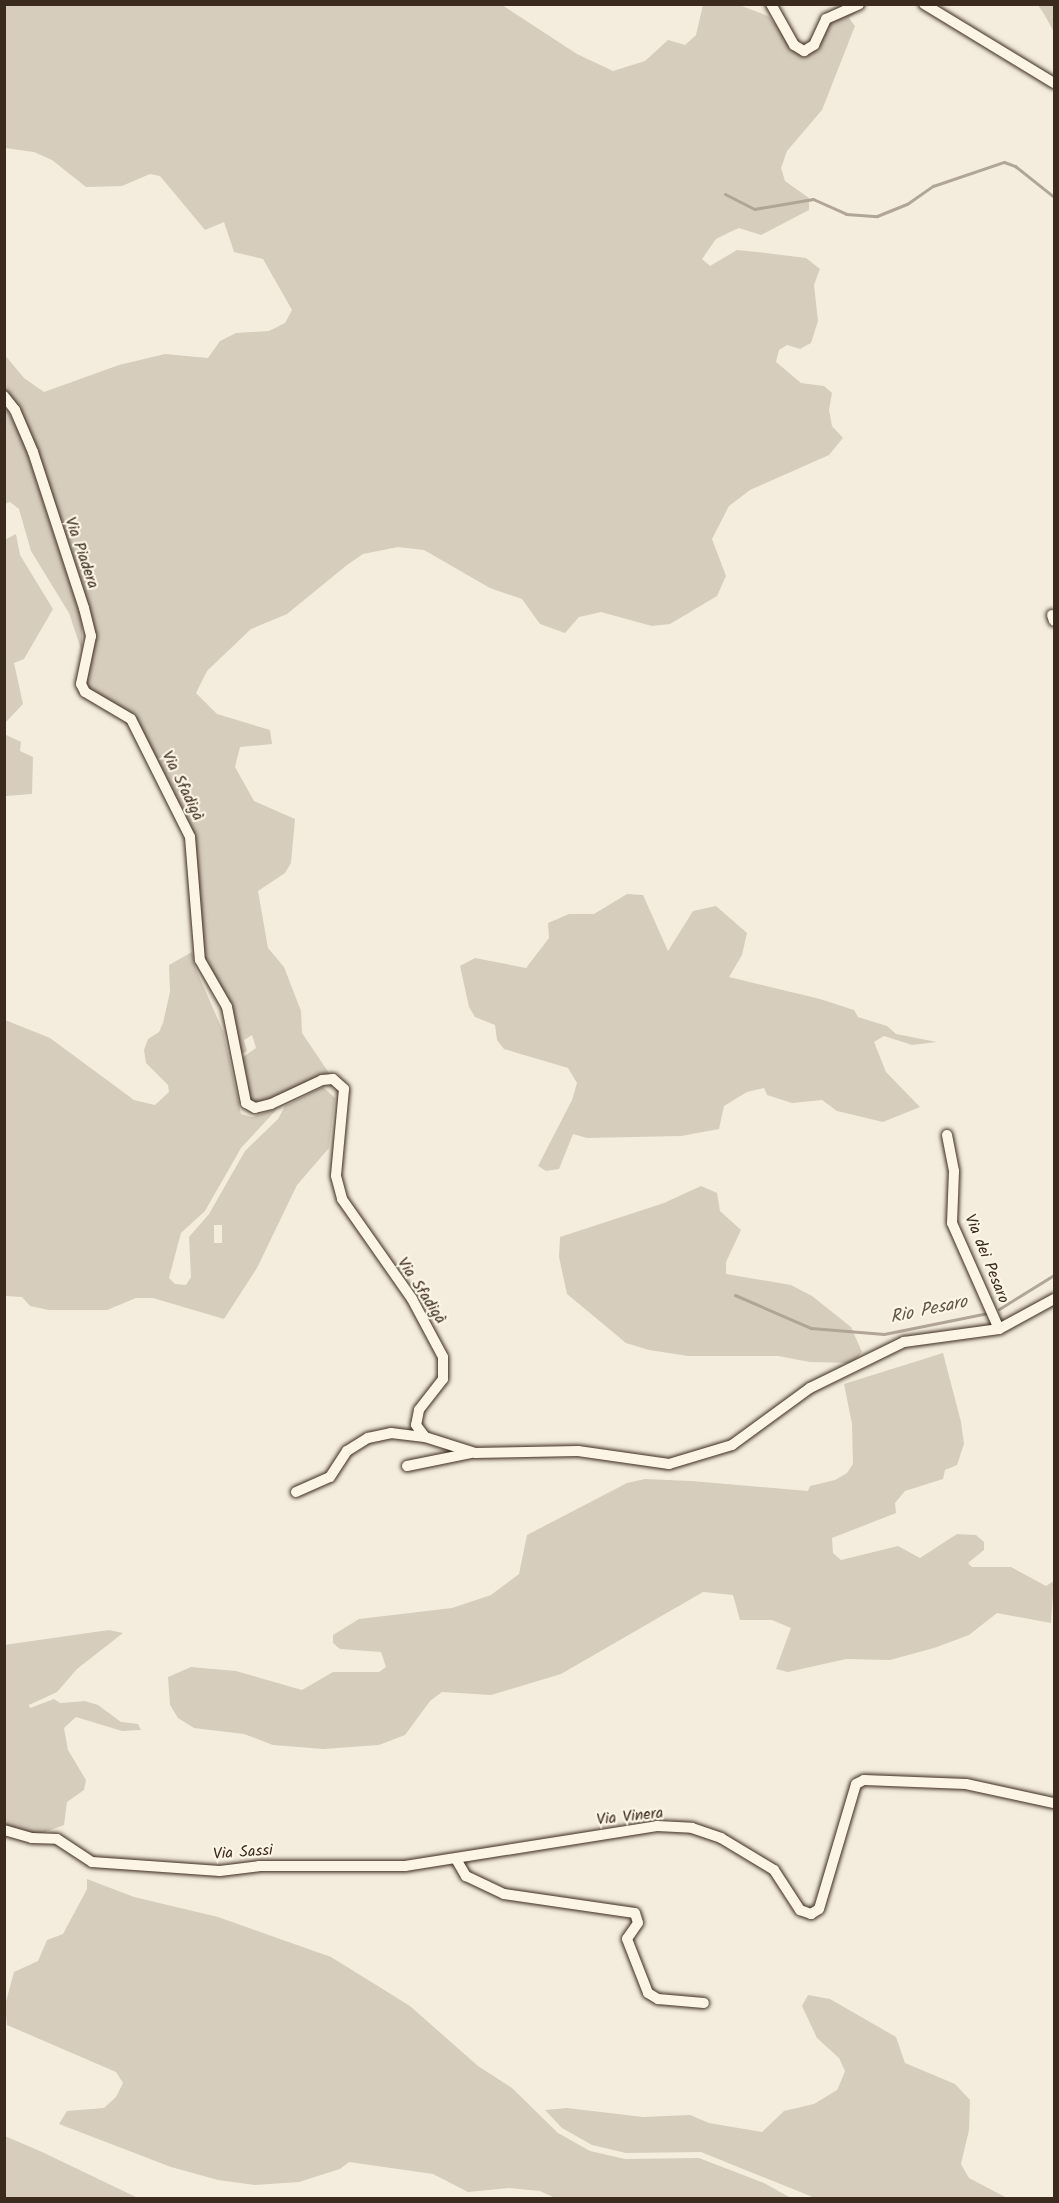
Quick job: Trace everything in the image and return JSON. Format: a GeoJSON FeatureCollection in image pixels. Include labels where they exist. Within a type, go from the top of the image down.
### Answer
{"type":"FeatureCollection","features":[{"type":"Feature","properties":{"kind":"street"},"geometry":{"type":"LineString","coordinates":[[771,4],[782,19],[794,45],[804,51],[814,45],[826,19],[859,4]]}},
{"type":"Feature","properties":{"kind":"street"},"geometry":{"type":"LineString","coordinates":[[924,4],[1054,83]]}},
{"type":"Feature","properties":{"kind":"street","name":"Via Piadera"},"geometry":{"type":"LineString","coordinates":[[4,396],[15,410],[33,452],[84,608],[91,636],[81,684],[84,693],[113,709]]}},
{"type":"Feature","properties":{"kind":"street","name":"Via Sfadigà"},"geometry":{"type":"LineString","coordinates":[[113,709],[131,719],[190,837],[200,960],[227,1008],[246,1103],[255,1108],[271,1104],[322,1080],[333,1079],[344,1089],[336,1148],[336,1176],[342,1199],[412,1299],[443,1357],[443,1379],[419,1410],[416,1425],[425,1437]]}},
{"type":"Feature","properties":{"kind":"street","name":"Via dei Pesaro"},"geometry":{"type":"LineString","coordinates":[[947,1135],[954,1171],[952,1222],[999,1329],[1054,1299]]}},
{"type":"Feature","properties":{"kind":"street"},"geometry":{"type":"LineString","coordinates":[[407,1466],[474,1453],[578,1450],[669,1464],[732,1444],[810,1388],[904,1342],[999,1329]]}},
{"type":"Feature","properties":{"kind":"street"},"geometry":{"type":"LineString","coordinates":[[296,1492],[330,1477],[347,1451],[368,1438],[391,1433],[425,1437],[474,1453]]}},
{"type":"Feature","properties":{"kind":"street","name":"Via Vinera"},"geometry":{"type":"LineString","coordinates":[[456,1859],[657,1826],[692,1828],[721,1838],[774,1870],[800,1910],[811,1914],[819,1909],[830,1881],[856,1784],[864,1780],[966,1784],[1054,1803]]}},
{"type":"Feature","properties":{"kind":"street","name":"Via Sassi"},"geometry":{"type":"LineString","coordinates":[[4,1830],[32,1838],[57,1839],[92,1862],[220,1871],[260,1866],[405,1866],[456,1859]]}},
{"type":"Feature","properties":{"kind":"street"},"geometry":{"type":"LineString","coordinates":[[456,1859],[465,1876],[504,1894],[635,1913],[638,1923],[627,1939],[648,1993],[658,1999],[704,2003]]}},
{"type":"Feature","properties":{"kind":"shaded area"},"geometry":{"type":"Polygon","coordinates":[[[5,5],[502,5],[577,54],[613,71],[645,61],[668,40],[685,45],[696,35],[703,5],[739,5],[768,16],[802,55],[832,17],[865,5],[849,18],[855,26],[822,110],[787,151],[781,168],[785,181],[809,198],[809,210],[761,235],[739,228],[730,232],[716,239],[702,259],[710,266],[737,250],[806,258],[820,269],[814,285],[818,321],[811,343],[800,349],[787,345],[779,350],[776,362],[801,383],[824,386],[832,393],[829,410],[832,426],[843,438],[829,455],[750,490],[729,506],[712,539],[726,576],[717,596],[670,624],[652,626],[601,612],[579,617],[565,633],[540,624],[522,599],[490,588],[424,550],[398,547],[363,554],[287,614],[251,629],[207,671],[196,693],[217,714],[270,730],[272,744],[240,747],[235,767],[254,801],[295,819],[291,863],[285,873],[258,891],[268,948],[284,967],[301,1011],[302,1033],[333,1079],[271,1104],[246,1103],[236,1062],[256,1048],[252,1035],[244,1040],[247,1051],[235,1057],[227,1016],[205,972],[191,848],[141,732],[85,692],[91,646],[28,435],[5,396],[4,354],[24,378],[44,392],[119,365],[165,354],[208,358],[220,341],[236,333],[269,331],[285,323],[292,310],[263,259],[234,252],[224,222],[205,230],[160,176],[150,174],[122,186],[86,187],[52,160],[34,152],[5,148],[5,5]]]}},
{"type":"Feature","properties":{"kind":"shaded area"},"geometry":{"type":"Polygon","coordinates":[[[1038,5],[1054,5],[1054,32],[1044,14],[1038,5]]]}},
{"type":"Feature","properties":{"kind":"shaded area"},"geometry":{"type":"Polygon","coordinates":[[[4,405],[22,437],[82,621],[82,652],[69,613],[31,551],[19,509],[10,502],[5,504],[4,405]]]}},
{"type":"Feature","properties":{"kind":"shaded area"},"geometry":{"type":"Polygon","coordinates":[[[16,534],[20,555],[53,609],[24,659],[14,663],[23,704],[5,723],[5,536],[6,539],[16,534]]]}},
{"type":"Feature","properties":{"kind":"shaded area"},"geometry":{"type":"Polygon","coordinates":[[[4,734],[21,742],[20,751],[33,757],[32,794],[5,796],[4,734]]]}},
{"type":"Feature","properties":{"kind":"shaded area"},"geometry":{"type":"Polygon","coordinates":[[[627,894],[643,895],[668,951],[693,911],[716,906],[747,933],[742,955],[729,977],[820,999],[854,1010],[858,1017],[887,1026],[896,1034],[937,1042],[912,1045],[884,1036],[874,1042],[886,1072],[920,1107],[883,1122],[837,1111],[822,1100],[792,1103],[767,1095],[764,1088],[747,1092],[724,1106],[719,1129],[681,1136],[587,1138],[573,1134],[559,1169],[546,1171],[538,1166],[572,1100],[577,1083],[568,1068],[504,1049],[497,1040],[495,1025],[475,1017],[469,1007],[460,966],[475,958],[526,968],[549,938],[548,923],[569,914],[594,914],[627,894]]]}},
{"type":"Feature","properties":{"kind":"shaded area"},"geometry":{"type":"Polygon","coordinates":[[[192,952],[195,967],[223,1031],[241,1114],[252,1117],[277,1109],[241,1148],[205,1211],[181,1233],[169,1278],[175,1284],[186,1285],[191,1277],[189,1237],[209,1214],[245,1151],[278,1119],[285,1106],[323,1087],[335,1098],[329,1148],[297,1185],[257,1268],[224,1319],[153,1298],[136,1298],[107,1310],[49,1310],[30,1306],[22,1297],[5,1296],[5,1020],[50,1038],[134,1100],[155,1105],[169,1092],[168,1085],[146,1063],[144,1050],[148,1039],[159,1032],[163,1023],[170,992],[169,965],[192,952]],[[214,1225],[214,1243],[222,1243],[222,1225],[214,1225]]]}},
{"type":"Feature","properties":{"kind":"shaded area"},"geometry":{"type":"Polygon","coordinates":[[[701,1186],[717,1193],[720,1211],[741,1230],[726,1262],[726,1274],[791,1285],[812,1296],[851,1327],[862,1352],[857,1358],[850,1363],[810,1362],[778,1356],[688,1356],[649,1350],[626,1343],[567,1294],[559,1257],[560,1237],[664,1203],[701,1186]]]}},
{"type":"Feature","properties":{"kind":"shaded area"},"geometry":{"type":"Polygon","coordinates":[[[943,1353],[961,1422],[964,1444],[957,1465],[945,1470],[943,1479],[905,1491],[895,1503],[896,1513],[832,1538],[833,1553],[841,1560],[898,1546],[920,1558],[957,1534],[976,1535],[984,1542],[984,1550],[968,1563],[972,1567],[1011,1567],[1046,1586],[1054,1581],[1051,1623],[997,1613],[969,1635],[934,1648],[890,1660],[846,1659],[788,1672],[776,1669],[791,1628],[772,1620],[740,1620],[733,1595],[703,1592],[561,1674],[491,1695],[442,1692],[430,1701],[405,1735],[379,1745],[323,1749],[273,1745],[244,1734],[194,1728],[178,1718],[170,1705],[168,1677],[191,1667],[236,1671],[302,1690],[333,1672],[379,1672],[386,1667],[381,1652],[340,1649],[333,1643],[333,1635],[359,1619],[452,1608],[491,1595],[519,1574],[527,1535],[627,1483],[645,1479],[691,1481],[808,1491],[810,1486],[835,1480],[847,1473],[853,1464],[852,1424],[844,1384],[943,1353]]]}},
{"type":"Feature","properties":{"kind":"shaded area"},"geometry":{"type":"Polygon","coordinates":[[[109,1630],[123,1633],[77,1669],[57,1692],[29,1705],[30,1708],[54,1699],[60,1703],[85,1701],[98,1705],[121,1722],[138,1724],[141,1730],[122,1731],[76,1717],[64,1728],[68,1750],[86,1780],[84,1790],[67,1802],[64,1825],[29,1838],[5,1829],[4,1645],[109,1630]]]}},
{"type":"Feature","properties":{"kind":"shaded area"},"geometry":{"type":"Polygon","coordinates":[[[87,1879],[134,1897],[218,1917],[331,1957],[410,2006],[478,2066],[512,2088],[558,2133],[590,2151],[625,2159],[699,2158],[764,2183],[791,2198],[555,2198],[540,2191],[509,2188],[468,2192],[433,2174],[349,2162],[340,2169],[299,2182],[255,2185],[218,2180],[171,2167],[59,2124],[67,2111],[104,2108],[116,2097],[123,2083],[116,2072],[7,2025],[5,2005],[14,1972],[38,1961],[47,1940],[63,1934],[87,1889],[87,1879]]]}},
{"type":"Feature","properties":{"kind":"shaded area"},"geometry":{"type":"Polygon","coordinates":[[[808,1995],[830,1999],[896,2037],[905,2063],[955,2084],[970,2100],[969,2130],[961,2164],[969,2178],[1007,2198],[815,2198],[701,2152],[626,2153],[592,2145],[562,2128],[545,2110],[567,2108],[643,2117],[690,2115],[709,2123],[762,2132],[784,2111],[814,2104],[837,2090],[845,2071],[839,2058],[817,2038],[802,2006],[808,1995]]]}},
{"type":"Feature","properties":{"kind":"shaded area"},"geometry":{"type":"Polygon","coordinates":[[[5,2136],[42,2152],[138,2198],[5,2198],[5,2136]]]}},
{"type":"Feature","properties":{"kind":"waterway"},"geometry":{"type":"LineString","coordinates":[[725,194],[754,209],[813,199],[846,214],[877,216],[907,204],[933,186],[1004,162],[1015,166],[1054,197]]}},
{"type":"Feature","properties":{"kind":"waterway","name":"Rio Pesaro"},"geometry":{"type":"LineString","coordinates":[[999,1309],[1054,1275]]}},
{"type":"Feature","properties":{"kind":"waterway","name":"Rio Pesaro"},"geometry":{"type":"LineString","coordinates":[[735,1295],[811,1328],[884,1334],[988,1313]]}}]}
